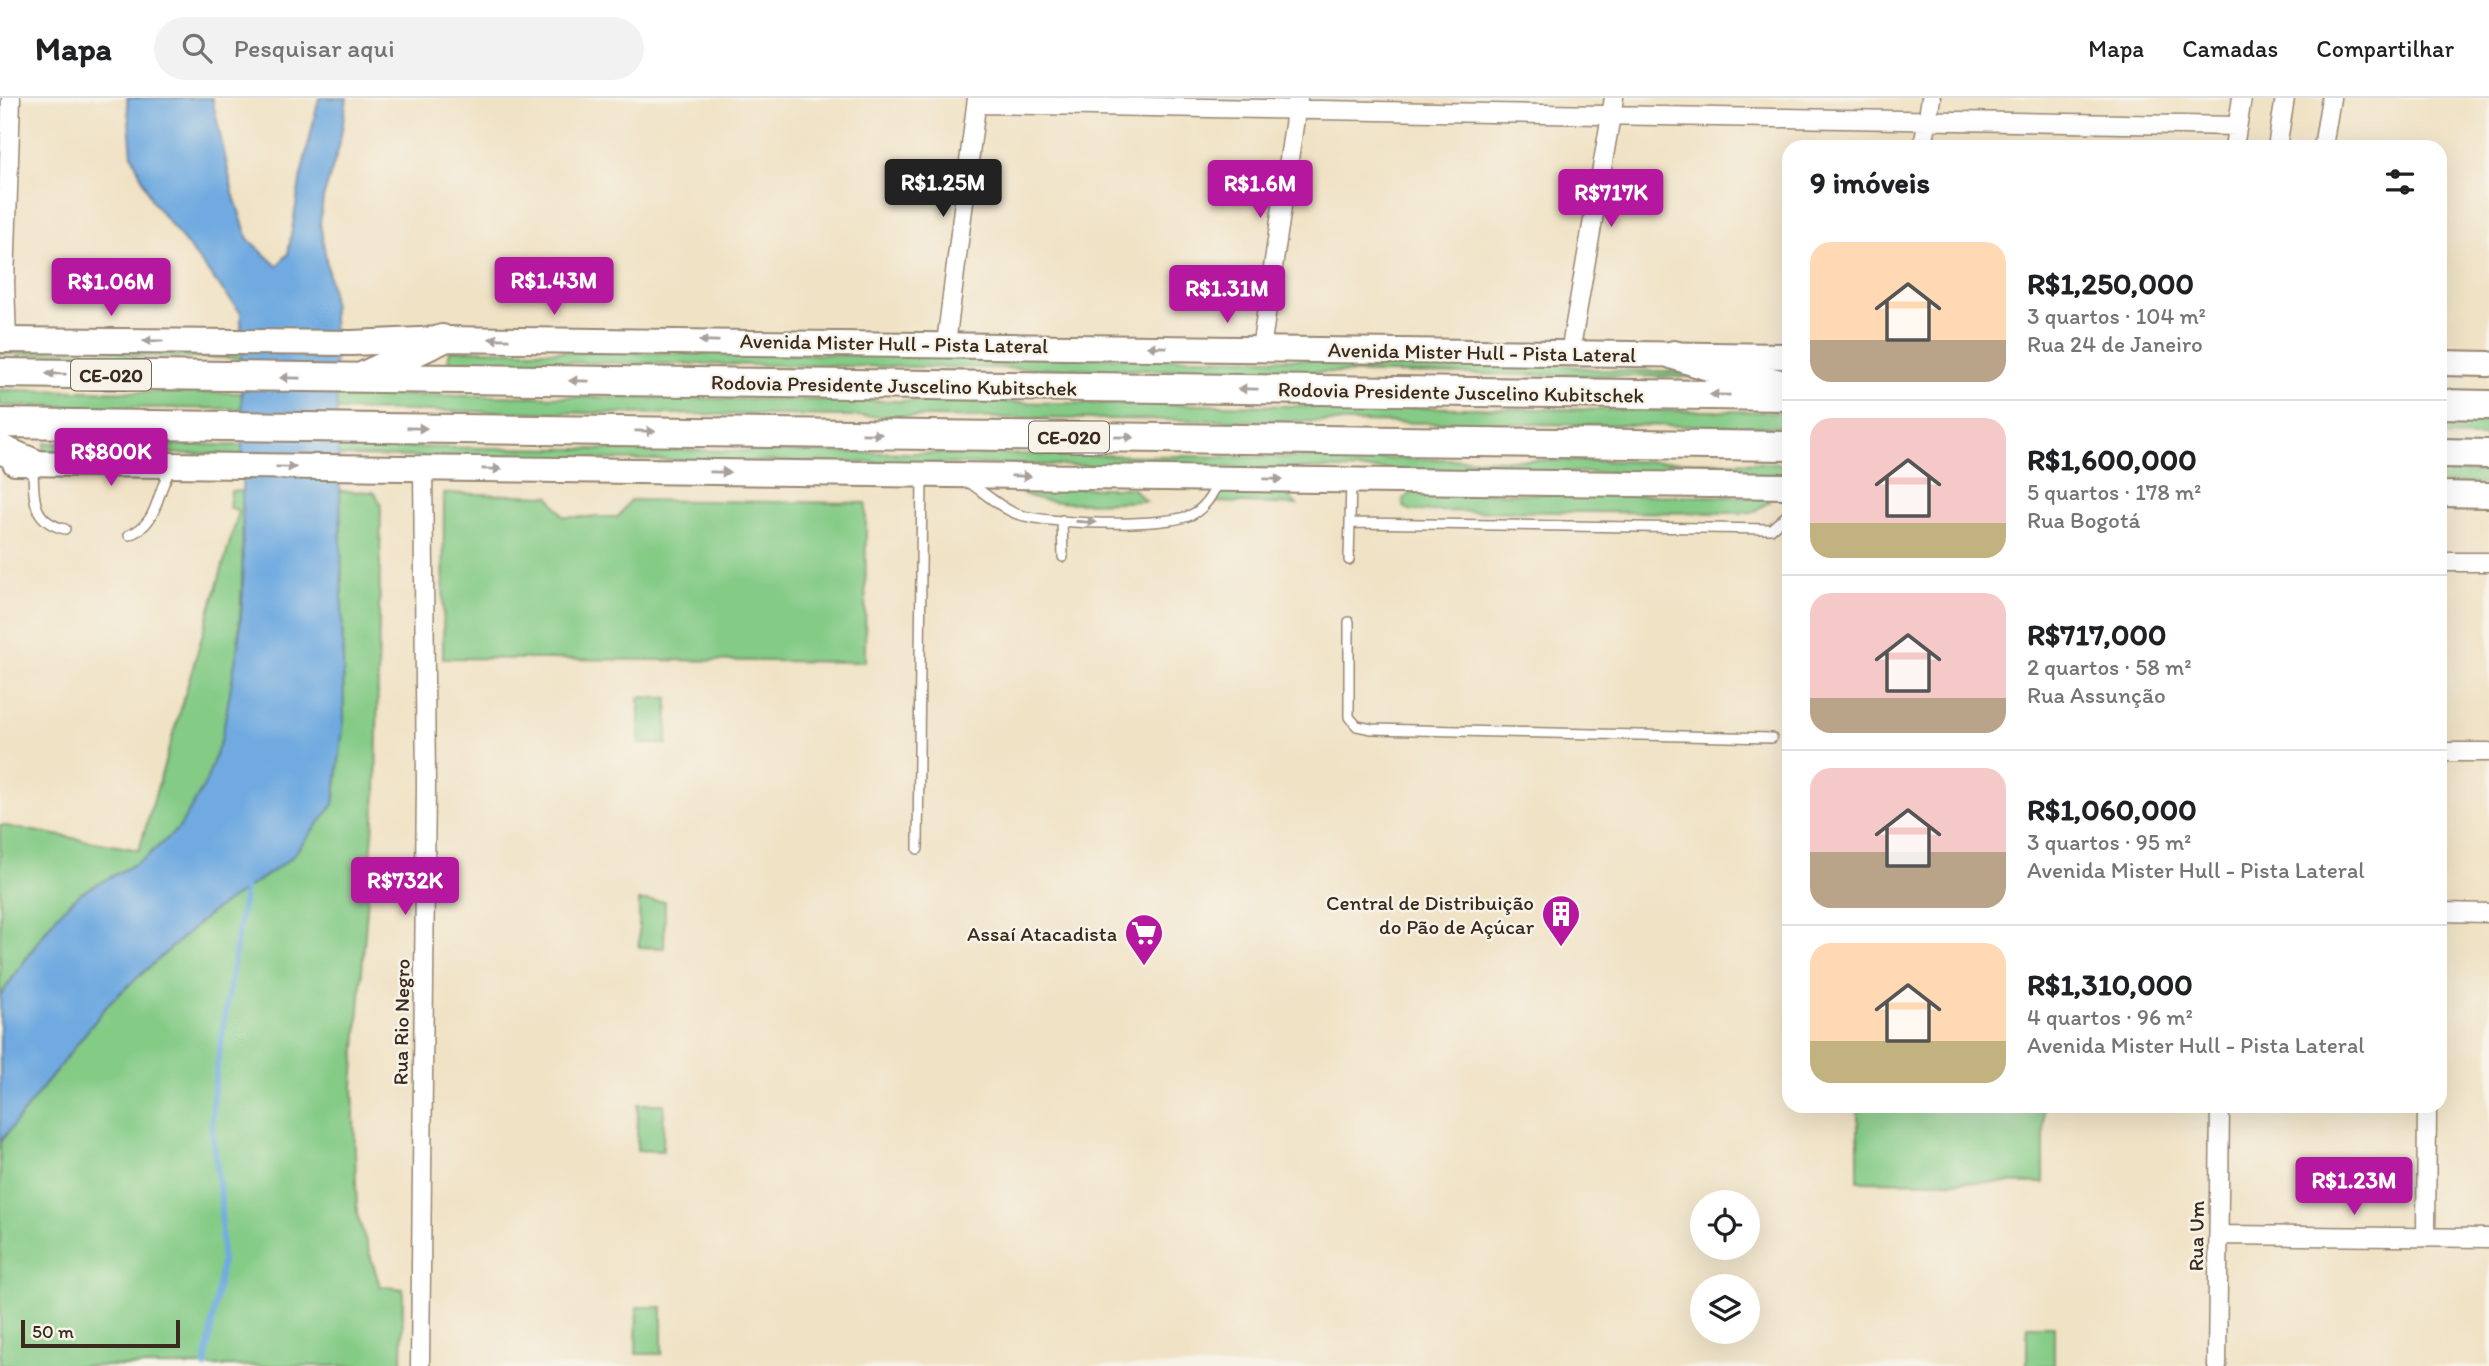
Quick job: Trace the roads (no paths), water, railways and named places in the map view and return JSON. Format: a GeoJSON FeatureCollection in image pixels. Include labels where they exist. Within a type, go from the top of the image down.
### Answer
{"type":"FeatureCollection","features":[{"type":"Feature","properties":{"kind":"highway"},"geometry":{"type":"LineString","coordinates":[[359,379],[442,339]]}},
{"type":"Feature","properties":{"kind":"highway"},"geometry":{"type":"LineString","coordinates":[[1674,355],[1733,374],[1782,385]]}},
{"type":"Feature","properties":{"kind":"highway","name":"Rodovia Presidente Juscelino Kubitschek"},"geometry":{"type":"LineString","coordinates":[[0,373],[1782,396]]}},
{"type":"Feature","properties":{"kind":"highway"},"geometry":{"type":"LineString","coordinates":[[2447,404],[2489,405]]}},
{"type":"Feature","properties":{"kind":"highway","name":"CE-020"},"geometry":{"type":"LineString","coordinates":[[0,423],[1782,446]]}},
{"type":"Feature","properties":{"kind":"highway"},"geometry":{"type":"LineString","coordinates":[[0,449],[33,463]]}},
{"type":"Feature","properties":{"kind":"highway"},"geometry":{"type":"LineString","coordinates":[[2447,453],[2489,454]]}},
{"type":"Feature","properties":{"kind":"main road","name":"Avenida Mister Hull - Pista Lateral"},"geometry":{"type":"LineString","coordinates":[[4,340],[352,343],[442,339],[1782,356]]}},
{"type":"Feature","properties":{"kind":"main road"},"geometry":{"type":"LineString","coordinates":[[2447,363],[2489,364]]}},
{"type":"Feature","properties":{"kind":"main road"},"geometry":{"type":"LineString","coordinates":[[0,463],[1782,486]]}},
{"type":"Feature","properties":{"kind":"main road"},"geometry":{"type":"LineString","coordinates":[[2447,494],[2489,495]]}},
{"type":"Feature","properties":{"kind":"street"},"geometry":{"type":"LineString","coordinates":[[4,340],[11,98]]}},
{"type":"Feature","properties":{"kind":"street"},"geometry":{"type":"LineString","coordinates":[[1570,353],[1614,98]]}},
{"type":"Feature","properties":{"kind":"street"},"geometry":{"type":"LineString","coordinates":[[1924,140],[1931,98]]}},
{"type":"Feature","properties":{"kind":"street"},"geometry":{"type":"LineString","coordinates":[[2235,140],[2242,98]]}},
{"type":"Feature","properties":{"kind":"street"},"geometry":{"type":"LineString","coordinates":[[2278,140],[2284,98]]}},
{"type":"Feature","properties":{"kind":"street"},"geometry":{"type":"LineString","coordinates":[[2324,140],[2331,98]]}},
{"type":"Feature","properties":{"kind":"street"},"geometry":{"type":"LineString","coordinates":[[946,344],[977,101],[1296,105],[1611,117],[2237,127]]}},
{"type":"Feature","properties":{"kind":"street"},"geometry":{"type":"LineString","coordinates":[[1261,349],[1296,105]]}},
{"type":"Feature","properties":{"kind":"street","name":"Rua Rio Negro"},"geometry":{"type":"LineString","coordinates":[[420,1366],[426,771],[423,468]]}},
{"type":"Feature","properties":{"kind":"street"},"geometry":{"type":"LineString","coordinates":[[2447,562],[2489,562]]}},
{"type":"Feature","properties":{"kind":"street"},"geometry":{"type":"LineString","coordinates":[[2447,752],[2489,752]]}},
{"type":"Feature","properties":{"kind":"street"},"geometry":{"type":"LineString","coordinates":[[2447,912],[2489,913]]}},
{"type":"Feature","properties":{"kind":"street","name":"Rua Um"},"geometry":{"type":"LineString","coordinates":[[2217,1366],[2220,1113]]}},
{"type":"Feature","properties":{"kind":"street"},"geometry":{"type":"LineString","coordinates":[[2426,1237],[2427,1113]]}},
{"type":"Feature","properties":{"kind":"street"},"geometry":{"type":"LineString","coordinates":[[2219,1235],[2489,1238]]}},
{"type":"Feature","properties":{"kind":"lane"},"geometry":{"type":"LineString","coordinates":[[33,463],[34,506],[49,523],[65,529]]}},
{"type":"Feature","properties":{"kind":"lane"},"geometry":{"type":"LineString","coordinates":[[128,535],[139,531],[150,521],[163,480],[173,466]]}},
{"type":"Feature","properties":{"kind":"lane"},"geometry":{"type":"LineString","coordinates":[[918,849],[922,474]]}},
{"type":"Feature","properties":{"kind":"lane"},"geometry":{"type":"LineString","coordinates":[[957,474],[1013,512],[1062,520],[1145,522],[1192,515],[1211,499],[1219,478]]}},
{"type":"Feature","properties":{"kind":"lane"},"geometry":{"type":"LineString","coordinates":[[1349,560],[1351,480]]}},
{"type":"Feature","properties":{"kind":"lane"},"geometry":{"type":"LineString","coordinates":[[1350,523],[1771,529],[1782,519]]}},
{"type":"Feature","properties":{"kind":"lane"},"geometry":{"type":"LineString","coordinates":[[1062,520],[1063,557]]}},
{"type":"Feature","properties":{"kind":"lane"},"geometry":{"type":"LineString","coordinates":[[1349,622],[1349,718],[1357,726],[1372,729],[1772,738]]}},
{"type":"Feature","properties":{"kind":"water"},"geometry":{"type":"Polygon","coordinates":[[[127,98],[212,98],[233,193],[248,239],[277,266],[288,254],[301,176],[319,98],[347,98],[339,147],[323,198],[320,223],[332,294],[340,491],[344,720],[334,804],[290,859],[209,914],[110,1002],[0,1142],[0,996],[58,914],[81,893],[144,859],[179,828],[205,784],[222,737],[239,640],[243,592],[241,313],[152,201],[132,155],[127,98]]]}},
{"type":"Feature","properties":{"kind":"waterway"},"geometry":{"type":"LineString","coordinates":[[205,1366],[222,1262],[221,1199],[212,1128],[214,1086],[246,883]]}},
{"type":"Feature","properties":{"kind":"place","name":"Central de Distribuição do Pão de Açúcar"},"geometry":{"type":"Point","coordinates":[1561,948]}},
{"type":"Feature","properties":{"kind":"place","name":"Assaí Atacadista"},"geometry":{"type":"Point","coordinates":[1144,967]}}]}
